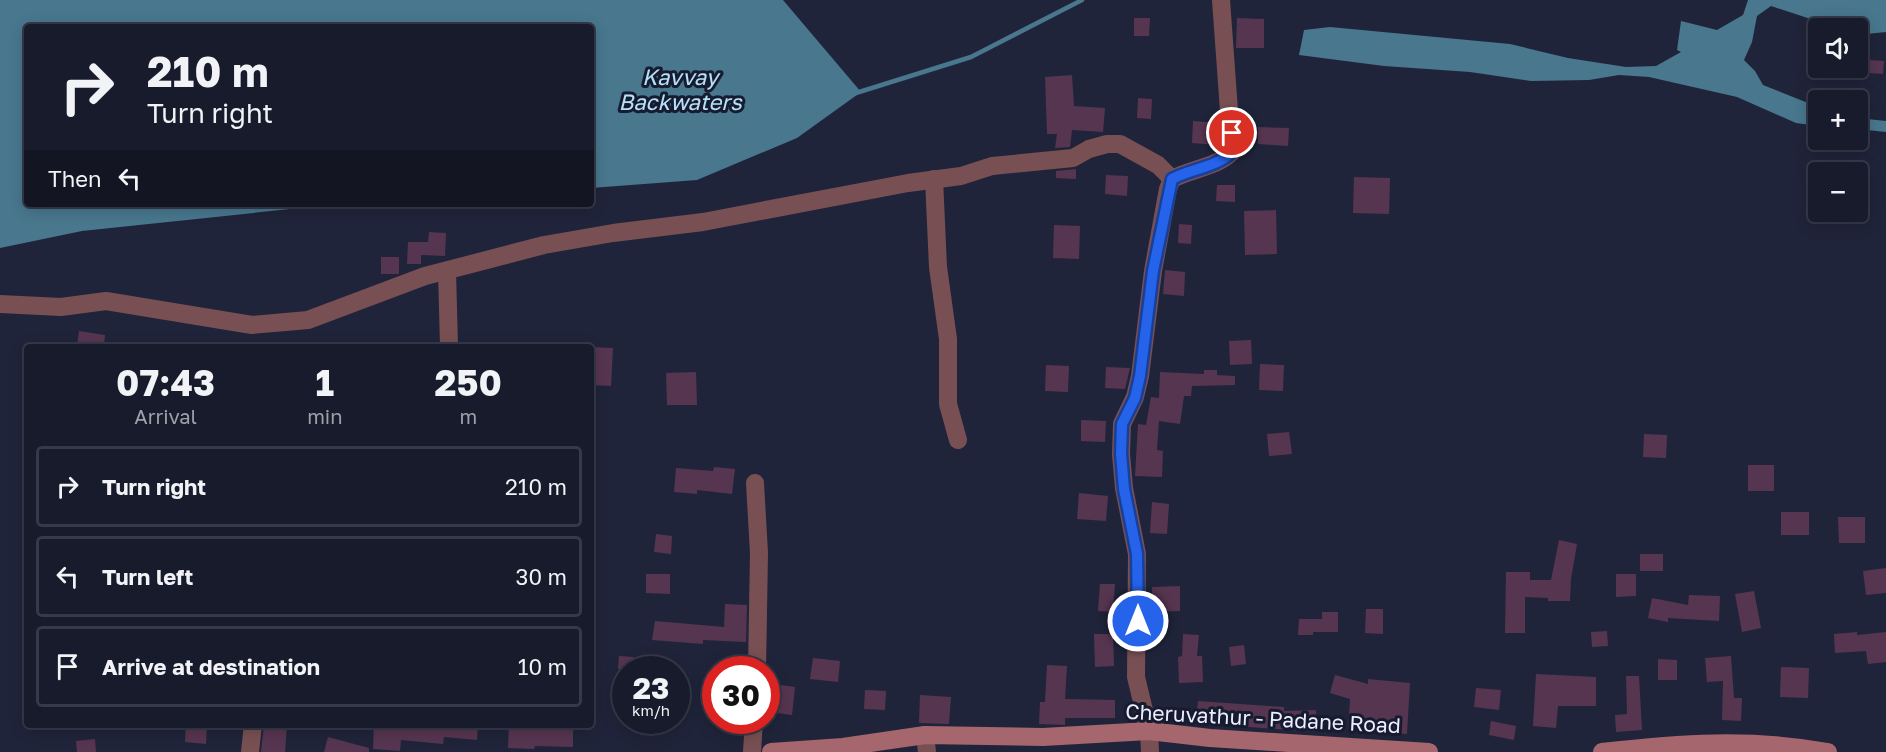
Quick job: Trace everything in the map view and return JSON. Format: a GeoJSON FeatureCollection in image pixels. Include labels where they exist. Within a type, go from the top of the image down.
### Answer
{"type":"FeatureCollection","features":[{"type":"Feature","properties":{"kind":"main road","name":"Cheruvathur - Padane Road"},"geometry":{"type":"LineString","coordinates":[[771,752],[1149,731],[1210,738],[1429,752]]}},
{"type":"Feature","properties":{"kind":"main road"},"geometry":{"type":"LineString","coordinates":[[1602,752],[1680,742],[1791,746],[1828,752]]}},
{"type":"Feature","properties":{"kind":"street"},"geometry":{"type":"LineString","coordinates":[[1172,179],[1188,171],[1224,160],[1232,152],[1221,0]]}},
{"type":"Feature","properties":{"kind":"street"},"geometry":{"type":"LineString","coordinates":[[0,304],[61,307],[106,301],[252,325],[308,320],[447,271],[544,245],[613,233],[703,222],[961,176],[992,166],[1073,158],[1089,149],[1120,144],[1158,165],[1172,179]]}},
{"type":"Feature","properties":{"kind":"street"},"geometry":{"type":"LineString","coordinates":[[934,179],[938,267],[948,339],[948,404],[958,440]]}},
{"type":"Feature","properties":{"kind":"street"},"geometry":{"type":"LineString","coordinates":[[1150,752],[1149,731],[1136,676],[1137,554],[1124,489],[1121,454],[1122,424],[1137,387],[1153,271],[1172,179]]}},
{"type":"Feature","properties":{"kind":"street"},"geometry":{"type":"LineString","coordinates":[[447,271],[449,344]]}},
{"type":"Feature","properties":{"kind":"street"},"geometry":{"type":"LineString","coordinates":[[754,483],[759,553],[757,656]]}},
{"type":"Feature","properties":{"kind":"street"},"geometry":{"type":"LineString","coordinates":[[250,752],[253,728]]}},
{"type":"Feature","properties":{"kind":"street"},"geometry":{"type":"LineString","coordinates":[[752,752],[753,734]]}},
{"type":"Feature","properties":{"kind":"water","name":"Kavvay Backwaters"},"geometry":{"type":"Polygon","coordinates":[[[0,0],[783,0],[861,92],[797,138],[697,180],[594,188],[594,24],[24,24],[24,207],[310,207],[82,231],[0,248],[0,0]]]}},
{"type":"Feature","properties":{"kind":"water"},"geometry":{"type":"Polygon","coordinates":[[[1748,0],[1886,0],[1886,32],[1868,34],[1868,18],[1808,18],[1771,6],[1757,16],[1752,42],[1744,60],[1755,71],[1763,85],[1808,103],[1808,125],[1796,123],[1737,97],[1649,77],[1619,75],[1589,80],[1531,81],[1470,72],[1384,66],[1299,55],[1304,30],[1330,27],[1510,44],[1568,58],[1626,67],[1656,66],[1681,52],[1677,50],[1681,21],[1717,30],[1743,15],[1748,0]]]}},
{"type":"Feature","properties":{"kind":"water"},"geometry":{"type":"Polygon","coordinates":[[[1868,119],[1886,121],[1886,132],[1868,130],[1868,119]]]}},
{"type":"Feature","properties":{"kind":"building"},"geometry":{"type":"Polygon","coordinates":[[[1134,18],[1150,18],[1149,36],[1134,36],[1134,18]]]}},
{"type":"Feature","properties":{"kind":"building"},"geometry":{"type":"Polygon","coordinates":[[[1237,18],[1264,19],[1264,48],[1236,48],[1237,18]]]}},
{"type":"Feature","properties":{"kind":"building"},"geometry":{"type":"Polygon","coordinates":[[[1870,60],[1884,61],[1883,74],[1869,73],[1870,60]]]}},
{"type":"Feature","properties":{"kind":"building"},"geometry":{"type":"Polygon","coordinates":[[[1072,75],[1074,106],[1105,108],[1103,132],[1072,130],[1070,147],[1055,148],[1057,134],[1047,134],[1045,77],[1072,75]]]}},
{"type":"Feature","properties":{"kind":"building"},"geometry":{"type":"Polygon","coordinates":[[[1138,98],[1152,99],[1151,119],[1137,118],[1138,98]]]}},
{"type":"Feature","properties":{"kind":"building"},"geometry":{"type":"Polygon","coordinates":[[[1193,121],[1219,123],[1217,145],[1192,143],[1193,121]]]}},
{"type":"Feature","properties":{"kind":"building"},"geometry":{"type":"Polygon","coordinates":[[[1258,127],[1289,128],[1288,146],[1258,144],[1258,127]]]}},
{"type":"Feature","properties":{"kind":"building"},"geometry":{"type":"Polygon","coordinates":[[[1076,169],[1076,179],[1056,178],[1056,171],[1076,169]]]}},
{"type":"Feature","properties":{"kind":"building"},"geometry":{"type":"Polygon","coordinates":[[[1106,175],[1128,176],[1127,196],[1105,194],[1106,175]]]}},
{"type":"Feature","properties":{"kind":"building"},"geometry":{"type":"Polygon","coordinates":[[[1354,177],[1390,178],[1389,214],[1353,213],[1354,177]]]}},
{"type":"Feature","properties":{"kind":"building"},"geometry":{"type":"Polygon","coordinates":[[[1217,185],[1235,185],[1235,202],[1216,201],[1217,185]]]}},
{"type":"Feature","properties":{"kind":"building"},"geometry":{"type":"Polygon","coordinates":[[[1276,210],[1277,254],[1245,255],[1244,211],[1276,210]]]}},
{"type":"Feature","properties":{"kind":"building"},"geometry":{"type":"Polygon","coordinates":[[[1179,224],[1192,225],[1191,244],[1178,243],[1179,224]]]}},
{"type":"Feature","properties":{"kind":"building"},"geometry":{"type":"Polygon","coordinates":[[[1054,225],[1080,226],[1079,259],[1053,258],[1054,225]]]}},
{"type":"Feature","properties":{"kind":"building"},"geometry":{"type":"Polygon","coordinates":[[[429,232],[446,233],[445,256],[421,255],[421,264],[407,264],[408,242],[428,242],[429,232]]]}},
{"type":"Feature","properties":{"kind":"building"},"geometry":{"type":"Polygon","coordinates":[[[381,257],[399,257],[399,274],[381,274],[381,257]]]}},
{"type":"Feature","properties":{"kind":"building"},"geometry":{"type":"Polygon","coordinates":[[[1165,270],[1185,272],[1184,296],[1163,294],[1165,270]]]}},
{"type":"Feature","properties":{"kind":"building"},"geometry":{"type":"Polygon","coordinates":[[[79,331],[105,335],[104,344],[77,344],[79,331]]]}},
{"type":"Feature","properties":{"kind":"building"},"geometry":{"type":"Polygon","coordinates":[[[1251,340],[1252,364],[1230,365],[1229,341],[1251,340]]]}},
{"type":"Feature","properties":{"kind":"building"},"geometry":{"type":"Polygon","coordinates":[[[594,347],[613,348],[611,386],[594,385],[594,347]]]}},
{"type":"Feature","properties":{"kind":"building"},"geometry":{"type":"Polygon","coordinates":[[[1260,364],[1284,365],[1283,391],[1259,390],[1260,364]]]}},
{"type":"Feature","properties":{"kind":"building"},"geometry":{"type":"Polygon","coordinates":[[[1046,365],[1069,366],[1068,392],[1045,391],[1046,365]]]}},
{"type":"Feature","properties":{"kind":"building"},"geometry":{"type":"Polygon","coordinates":[[[1106,367],[1130,368],[1125,389],[1105,388],[1106,367]]]}},
{"type":"Feature","properties":{"kind":"building"},"geometry":{"type":"Polygon","coordinates":[[[1204,370],[1217,370],[1217,375],[1235,376],[1235,385],[1192,386],[1191,396],[1184,396],[1180,424],[1159,421],[1157,450],[1163,451],[1162,477],[1135,476],[1138,424],[1146,425],[1151,397],[1159,398],[1160,372],[1204,374],[1204,370]]]}},
{"type":"Feature","properties":{"kind":"building"},"geometry":{"type":"Polygon","coordinates":[[[696,372],[697,405],[667,405],[666,373],[696,372]]]}},
{"type":"Feature","properties":{"kind":"building"},"geometry":{"type":"Polygon","coordinates":[[[1081,420],[1106,421],[1105,442],[1081,441],[1081,420]]]}},
{"type":"Feature","properties":{"kind":"building"},"geometry":{"type":"Polygon","coordinates":[[[1289,432],[1292,454],[1269,456],[1267,434],[1289,432]]]}},
{"type":"Feature","properties":{"kind":"building"},"geometry":{"type":"Polygon","coordinates":[[[1644,434],[1667,435],[1666,458],[1643,457],[1644,434]]]}},
{"type":"Feature","properties":{"kind":"building"},"geometry":{"type":"Polygon","coordinates":[[[1748,465],[1774,465],[1774,491],[1748,491],[1748,465]]]}},
{"type":"Feature","properties":{"kind":"building"},"geometry":{"type":"Polygon","coordinates":[[[714,467],[735,469],[732,494],[697,490],[697,494],[674,492],[676,468],[713,471],[714,467]]]}},
{"type":"Feature","properties":{"kind":"building"},"geometry":{"type":"Polygon","coordinates":[[[1079,493],[1108,496],[1106,521],[1077,519],[1079,493]]]}},
{"type":"Feature","properties":{"kind":"building"},"geometry":{"type":"Polygon","coordinates":[[[1152,502],[1169,504],[1167,534],[1150,533],[1152,502]]]}},
{"type":"Feature","properties":{"kind":"building"},"geometry":{"type":"Polygon","coordinates":[[[1781,512],[1809,512],[1809,535],[1781,535],[1781,512]]]}},
{"type":"Feature","properties":{"kind":"building"},"geometry":{"type":"Polygon","coordinates":[[[1838,517],[1865,517],[1865,543],[1839,543],[1838,517]]]}},
{"type":"Feature","properties":{"kind":"building"},"geometry":{"type":"Polygon","coordinates":[[[656,534],[672,536],[671,554],[654,552],[656,534]]]}},
{"type":"Feature","properties":{"kind":"building"},"geometry":{"type":"Polygon","coordinates":[[[1559,540],[1577,544],[1570,601],[1548,601],[1548,598],[1525,597],[1525,633],[1505,633],[1506,572],[1530,572],[1530,580],[1551,580],[1559,540]]]}},
{"type":"Feature","properties":{"kind":"building"},"geometry":{"type":"Polygon","coordinates":[[[1640,554],[1663,554],[1663,571],[1640,571],[1640,554]]]}},
{"type":"Feature","properties":{"kind":"building"},"geometry":{"type":"Polygon","coordinates":[[[1886,568],[1886,593],[1866,595],[1863,571],[1886,568]]]}},
{"type":"Feature","properties":{"kind":"building"},"geometry":{"type":"Polygon","coordinates":[[[646,574],[670,574],[670,594],[646,593],[646,574]]]}},
{"type":"Feature","properties":{"kind":"building"},"geometry":{"type":"Polygon","coordinates":[[[1616,574],[1636,574],[1636,596],[1616,597],[1616,574]]]}},
{"type":"Feature","properties":{"kind":"building"},"geometry":{"type":"Polygon","coordinates":[[[1100,584],[1115,584],[1113,612],[1098,611],[1100,584]]]}},
{"type":"Feature","properties":{"kind":"building"},"geometry":{"type":"Polygon","coordinates":[[[1180,586],[1180,611],[1152,612],[1152,587],[1180,586]]]}},
{"type":"Feature","properties":{"kind":"building"},"geometry":{"type":"Polygon","coordinates":[[[1754,591],[1761,628],[1742,632],[1735,594],[1754,591]]]}},
{"type":"Feature","properties":{"kind":"building"},"geometry":{"type":"Polygon","coordinates":[[[1689,595],[1720,596],[1719,621],[1668,618],[1668,622],[1648,618],[1652,598],[1688,605],[1689,595]]]}},
{"type":"Feature","properties":{"kind":"building"},"geometry":{"type":"Polygon","coordinates":[[[725,604],[747,605],[746,642],[703,640],[703,644],[652,640],[655,621],[724,627],[725,604]]]}},
{"type":"Feature","properties":{"kind":"building"},"geometry":{"type":"Polygon","coordinates":[[[1366,609],[1383,609],[1383,634],[1365,633],[1366,609]]]}},
{"type":"Feature","properties":{"kind":"building"},"geometry":{"type":"Polygon","coordinates":[[[1322,612],[1338,612],[1338,632],[1313,632],[1313,635],[1298,635],[1299,619],[1322,619],[1322,612]]]}},
{"type":"Feature","properties":{"kind":"building"},"geometry":{"type":"Polygon","coordinates":[[[1607,631],[1608,646],[1592,647],[1591,632],[1607,631]]]}},
{"type":"Feature","properties":{"kind":"building"},"geometry":{"type":"Polygon","coordinates":[[[1857,632],[1857,635],[1886,632],[1886,662],[1868,664],[1866,651],[1835,653],[1834,634],[1857,632]]]}},
{"type":"Feature","properties":{"kind":"building"},"geometry":{"type":"Polygon","coordinates":[[[1094,634],[1113,634],[1114,666],[1095,667],[1094,634]]]}},
{"type":"Feature","properties":{"kind":"building"},"geometry":{"type":"Polygon","coordinates":[[[1183,634],[1199,635],[1197,656],[1202,656],[1203,682],[1179,683],[1178,657],[1182,656],[1183,634]]]}},
{"type":"Feature","properties":{"kind":"building"},"geometry":{"type":"Polygon","coordinates":[[[1244,645],[1246,664],[1231,666],[1229,647],[1244,645]]]}},
{"type":"Feature","properties":{"kind":"building"},"geometry":{"type":"Polygon","coordinates":[[[1731,656],[1734,698],[1742,698],[1741,721],[1722,720],[1723,681],[1707,682],[1705,658],[1731,656]]]}},
{"type":"Feature","properties":{"kind":"building"},"geometry":{"type":"Polygon","coordinates":[[[813,658],[840,661],[838,682],[810,679],[813,658]]]}},
{"type":"Feature","properties":{"kind":"building"},"geometry":{"type":"Polygon","coordinates":[[[1658,659],[1677,660],[1677,680],[1658,680],[1658,659]]]}},
{"type":"Feature","properties":{"kind":"building"},"geometry":{"type":"Polygon","coordinates":[[[1047,665],[1067,666],[1065,699],[1115,700],[1115,718],[1065,718],[1065,725],[1039,724],[1040,702],[1045,702],[1047,665]]]}},
{"type":"Feature","properties":{"kind":"building"},"geometry":{"type":"Polygon","coordinates":[[[1781,667],[1809,668],[1808,698],[1780,697],[1781,667]]]}},
{"type":"Feature","properties":{"kind":"building"},"geometry":{"type":"Polygon","coordinates":[[[1536,674],[1596,677],[1596,706],[1558,706],[1556,728],[1533,726],[1536,674]]]}},
{"type":"Feature","properties":{"kind":"building"},"geometry":{"type":"Polygon","coordinates":[[[1335,675],[1368,684],[1368,679],[1410,683],[1407,734],[1348,730],[1350,699],[1330,693],[1335,675]]]}},
{"type":"Feature","properties":{"kind":"building"},"geometry":{"type":"Polygon","coordinates":[[[1626,676],[1639,676],[1642,730],[1616,732],[1615,715],[1627,714],[1626,676]]]}},
{"type":"Feature","properties":{"kind":"building"},"geometry":{"type":"Polygon","coordinates":[[[780,685],[795,687],[792,715],[780,713],[780,685]]]}},
{"type":"Feature","properties":{"kind":"building"},"geometry":{"type":"Polygon","coordinates":[[[1476,688],[1501,690],[1499,710],[1474,707],[1476,688]]]}},
{"type":"Feature","properties":{"kind":"building"},"geometry":{"type":"Polygon","coordinates":[[[865,690],[886,691],[885,710],[864,709],[865,690]]]}},
{"type":"Feature","properties":{"kind":"building"},"geometry":{"type":"Polygon","coordinates":[[[920,695],[951,697],[949,724],[919,723],[920,695]]]}},
{"type":"Feature","properties":{"kind":"building"},"geometry":{"type":"Polygon","coordinates":[[[1198,701],[1284,707],[1284,711],[1316,710],[1317,732],[1223,725],[1196,720],[1198,701]]]}},
{"type":"Feature","properties":{"kind":"building"},"geometry":{"type":"Polygon","coordinates":[[[1491,721],[1516,726],[1514,740],[1489,735],[1491,721]]]}},
{"type":"Feature","properties":{"kind":"building"},"geometry":{"type":"Polygon","coordinates":[[[186,728],[207,728],[206,744],[185,742],[186,728]]]}},
{"type":"Feature","properties":{"kind":"building"},"geometry":{"type":"Polygon","coordinates":[[[264,728],[287,728],[285,752],[261,752],[264,728]]]}},
{"type":"Feature","properties":{"kind":"building"},"geometry":{"type":"Polygon","coordinates":[[[374,728],[478,728],[477,740],[444,737],[443,744],[401,740],[400,751],[373,749],[374,728]]]}},
{"type":"Feature","properties":{"kind":"building"},"geometry":{"type":"Polygon","coordinates":[[[509,728],[573,728],[573,747],[508,748],[509,728]]]}},
{"type":"Feature","properties":{"kind":"building"},"geometry":{"type":"Polygon","coordinates":[[[328,737],[369,748],[369,752],[324,752],[328,737]]]}},
{"type":"Feature","properties":{"kind":"building"},"geometry":{"type":"Polygon","coordinates":[[[95,739],[96,752],[77,752],[76,741],[95,739]]]}},
{"type":"Feature","properties":{"kind":"waterway"},"geometry":{"type":"LineString","coordinates":[[856,93],[971,57],[1082,0]]}},
{"type":"Feature","properties":{"kind":"route"},"geometry":{"type":"LineString","coordinates":[[1138,621],[1137,554],[1124,489],[1121,454],[1122,424],[1135,398],[1140,376],[1153,271],[1168,189],[1172,179],[1188,171],[1224,160],[1232,152],[1232,133]]}}]}
